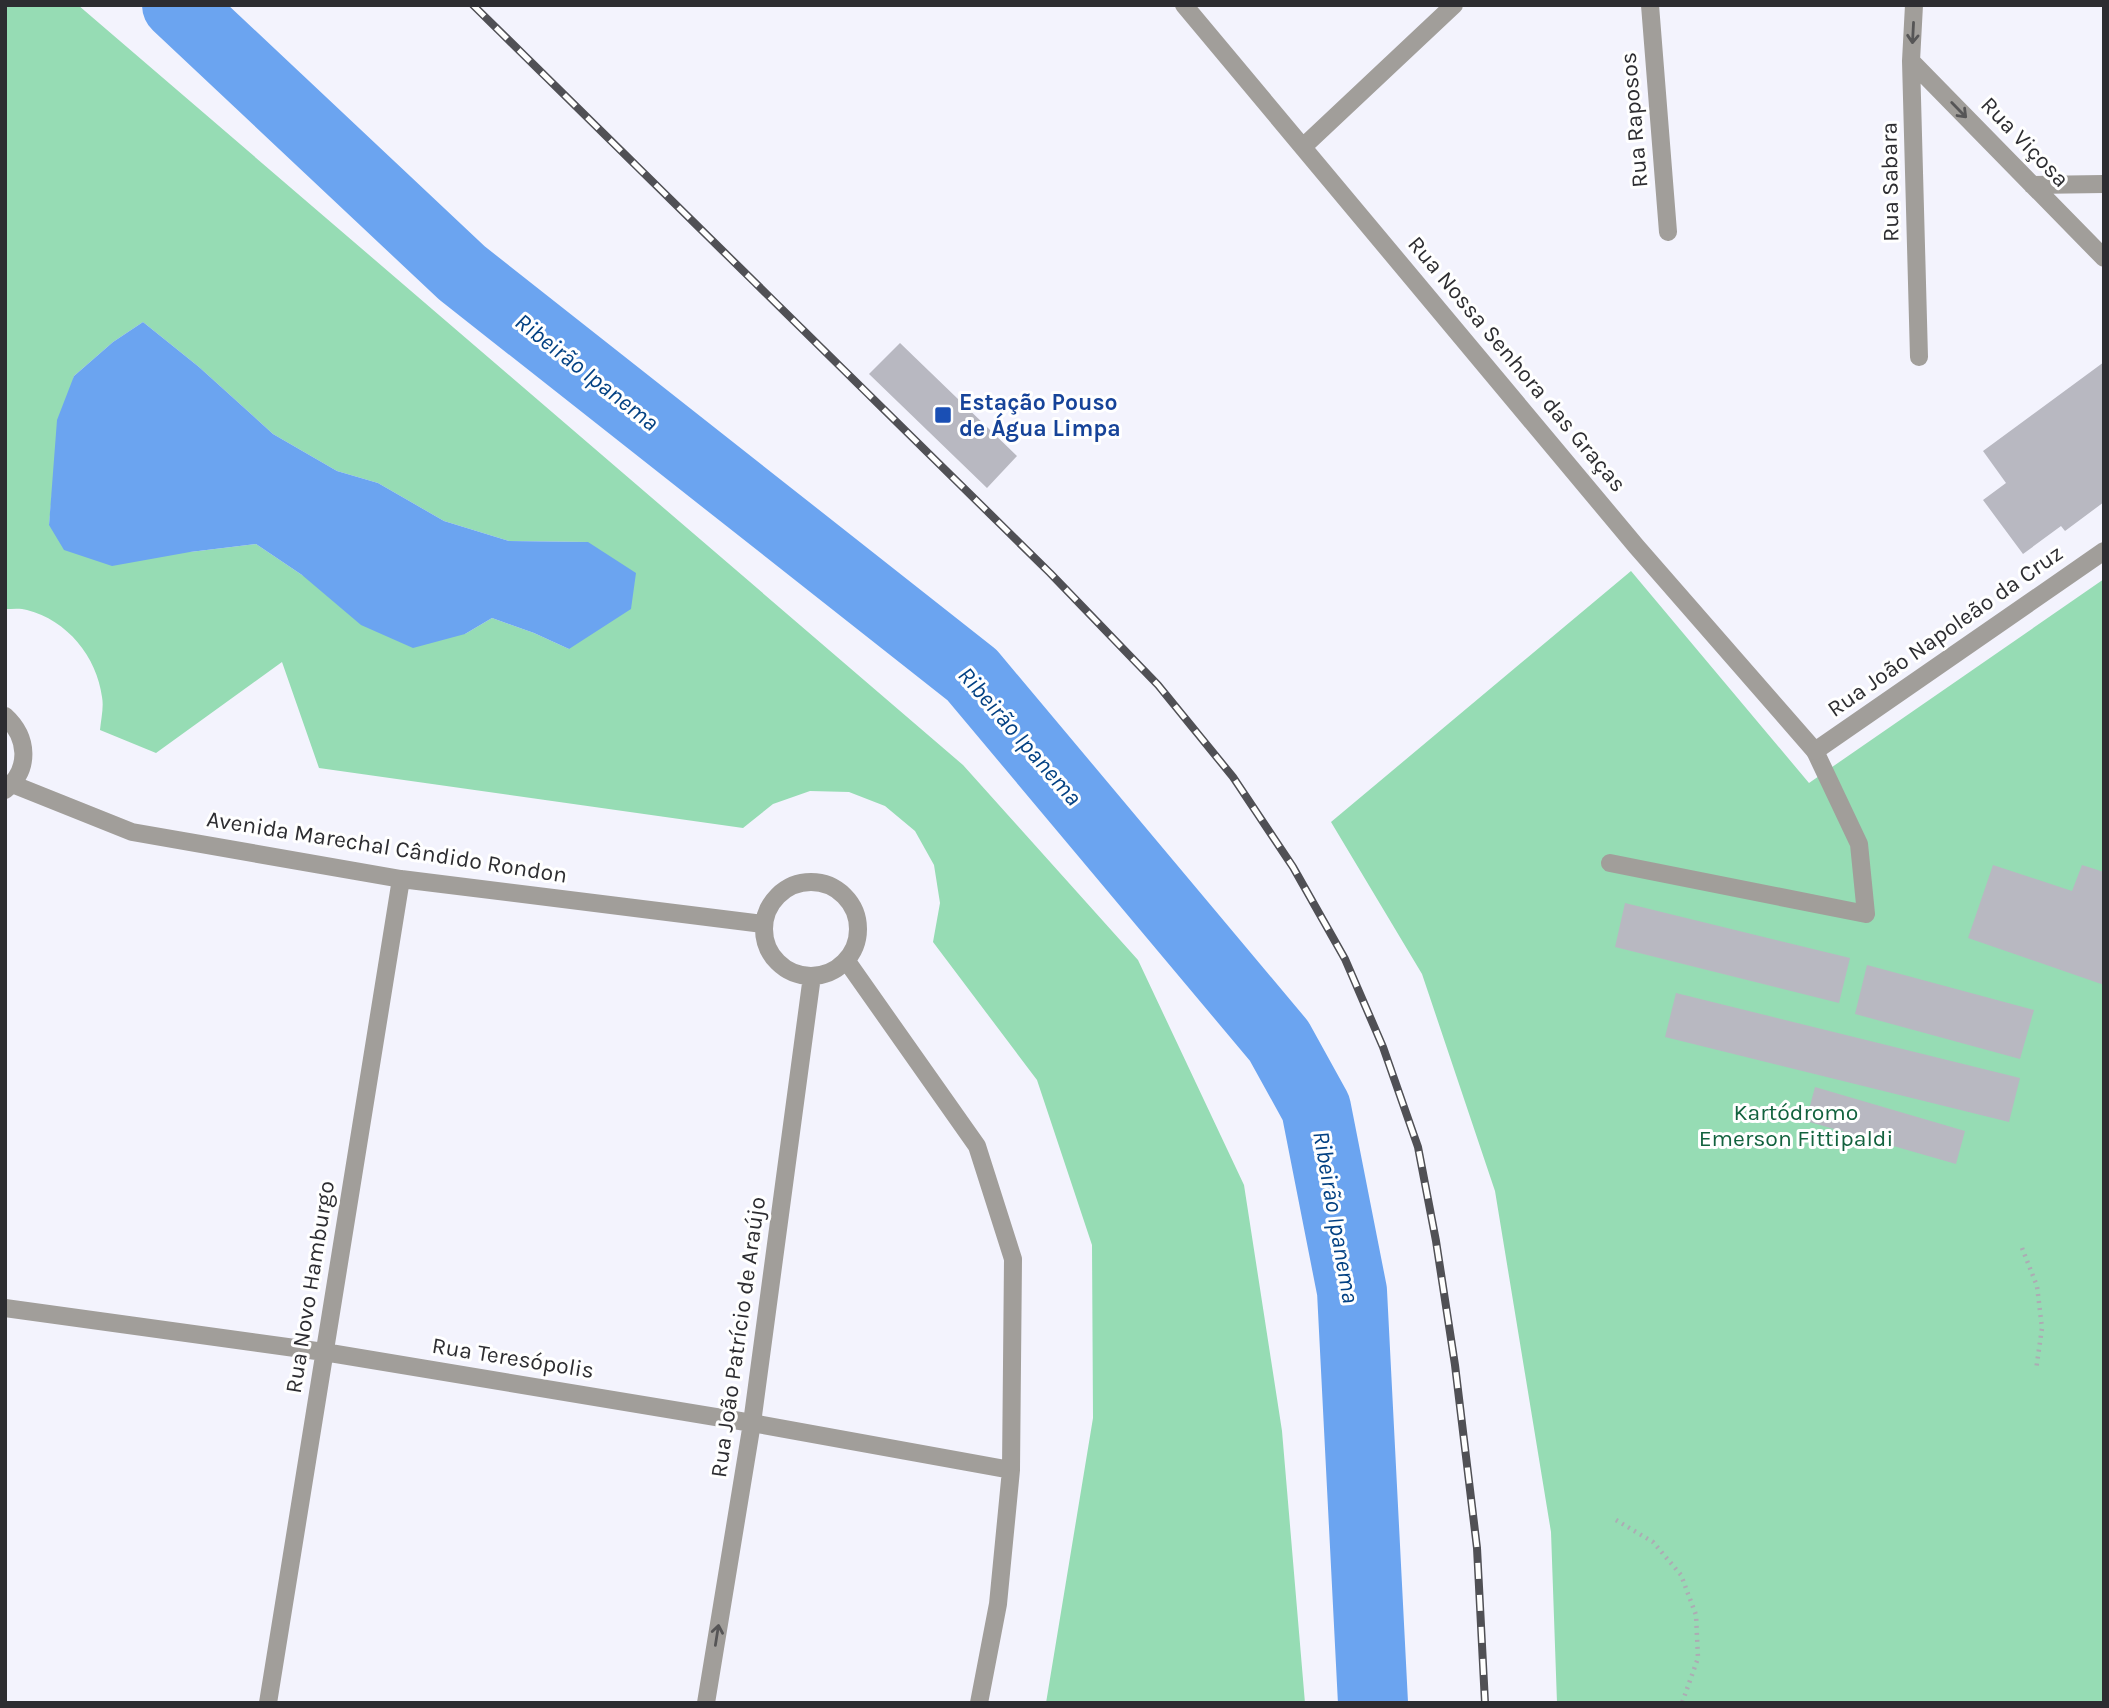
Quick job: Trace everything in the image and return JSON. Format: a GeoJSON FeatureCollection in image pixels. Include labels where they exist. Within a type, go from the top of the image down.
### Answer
{"type":"FeatureCollection","features":[{"type":"Feature","properties":{"kind":"street","name":"Rua Nossa Senhora das Graças"},"geometry":{"type":"LineString","coordinates":[[1185,5],[1636,545],[1815,751],[1858,844],[1866,914],[1610,863]]}},
{"type":"Feature","properties":{"kind":"street"},"geometry":{"type":"LineString","coordinates":[[1304,146],[1454,5]]}},
{"type":"Feature","properties":{"kind":"street","name":"Rua Raposos"},"geometry":{"type":"LineString","coordinates":[[1650,5],[1668,232]]}},
{"type":"Feature","properties":{"kind":"street","name":"Rua Sabara"},"geometry":{"type":"LineString","coordinates":[[1914,5],[1911,61],[1919,358]]}},
{"type":"Feature","properties":{"kind":"street","name":"Rua Viçosa"},"geometry":{"type":"LineString","coordinates":[[1911,61],[2104,258]]}},
{"type":"Feature","properties":{"kind":"street"},"geometry":{"type":"LineString","coordinates":[[2032,185],[2104,184]]}},
{"type":"Feature","properties":{"kind":"street","name":"Rua João Napoleão da Cruz"},"geometry":{"type":"LineString","coordinates":[[1815,751],[2104,551]]}},
{"type":"Feature","properties":{"kind":"street"},"geometry":{"type":"LineString","coordinates":[[5,716],[14,724],[22,739],[24,755],[20,771],[8,787]]}},
{"type":"Feature","properties":{"kind":"street","name":"Avenida Marechal Cândido Rondon"},"geometry":{"type":"LineString","coordinates":[[8,787],[132,832],[401,879],[763,924]]}},
{"type":"Feature","properties":{"kind":"street","name":"Rua Novo Hamburgo"},"geometry":{"type":"LineString","coordinates":[[268,1703],[401,879]]}},
{"type":"Feature","properties":{"kind":"street"},"geometry":{"type":"LineString","coordinates":[[806,881],[822,883],[837,890],[848,900],[856,915],[858,931],[855,947],[846,960],[824,974],[812,976],[796,974],[781,966],[764,939],[763,924],[768,908],[777,895],[790,886],[806,881]]}},
{"type":"Feature","properties":{"kind":"street"},"geometry":{"type":"LineString","coordinates":[[846,960],[977,1146],[1013,1259],[1010,1470],[998,1604],[979,1703]]}},
{"type":"Feature","properties":{"kind":"street","name":"Rua João Patrício de Araújo"},"geometry":{"type":"LineString","coordinates":[[706,1703],[752,1423],[812,976]]}},
{"type":"Feature","properties":{"kind":"street","name":"Rua Teresópolis"},"geometry":{"type":"LineString","coordinates":[[5,1308],[324,1352],[752,1423],[1010,1470]]}},
{"type":"Feature","properties":{"kind":"path"},"geometry":{"type":"LineString","coordinates":[[2022,1248],[2037,1286],[2042,1328],[2036,1370]]}},
{"type":"Feature","properties":{"kind":"path"},"geometry":{"type":"LineString","coordinates":[[1616,1520],[1653,1542],[1681,1575],[1696,1615],[1698,1658],[1682,1703]]}},
{"type":"Feature","properties":{"kind":"green space"},"geometry":{"type":"Polygon","coordinates":[[[5,5],[78,5],[963,765],[1138,960],[1244,1185],[1282,1431],[1305,1703],[1046,1703],[1093,1418],[1092,1245],[1037,1080],[933,942],[940,903],[934,865],[915,831],[885,806],[849,792],[810,791],[773,804],[743,828],[319,768],[282,662],[156,753],[100,730],[103,705],[99,682],[87,655],[67,631],[42,615],[25,609],[5,609],[5,5]],[[143,322],[113,342],[74,376],[54,473],[49,525],[190,552],[256,544],[302,575],[465,634],[492,618],[569,649],[588,542],[509,541],[444,521],[378,483],[337,471],[273,434],[199,367],[143,322]]]}},
{"type":"Feature","properties":{"kind":"green space","name":"Kartódromo Emerson Fittipaldi"},"geometry":{"type":"Polygon","coordinates":[[[1631,571],[1809,783],[2104,579],[2104,1703],[1557,1703],[1551,1532],[1495,1191],[1422,974],[1331,822],[1631,571]]]}},
{"type":"Feature","properties":{"kind":"water"},"geometry":{"type":"Polygon","coordinates":[[[143,322],[199,367],[273,434],[337,471],[378,483],[444,521],[509,541],[588,542],[636,573],[631,609],[569,649],[492,618],[465,634],[413,648],[361,625],[302,575],[256,544],[112,566],[64,550],[49,525],[57,420],[74,376],[113,342],[143,322]]]}},
{"type":"Feature","properties":{"kind":"building","name":"Estação Pouso de Água Limpa"},"geometry":{"type":"Polygon","coordinates":[[[900,343],[1017,456],[987,488],[869,374],[900,343]]]}},
{"type":"Feature","properties":{"kind":"building"},"geometry":{"type":"Polygon","coordinates":[[[2104,362],[2104,502],[2065,531],[2061,526],[2023,554],[1983,500],[2006,483],[1983,451],[2104,362]]]}},
{"type":"Feature","properties":{"kind":"building"},"geometry":{"type":"Polygon","coordinates":[[[1993,865],[2072,891],[2082,865],[2104,872],[2104,985],[1968,938],[1993,865]]]}},
{"type":"Feature","properties":{"kind":"building"},"geometry":{"type":"Polygon","coordinates":[[[1625,903],[1850,958],[1839,1003],[1615,947],[1625,903]]]}},
{"type":"Feature","properties":{"kind":"building"},"geometry":{"type":"Polygon","coordinates":[[[1867,965],[2034,1010],[2020,1059],[1855,1014],[1867,965]]]}},
{"type":"Feature","properties":{"kind":"building"},"geometry":{"type":"Polygon","coordinates":[[[1676,993],[2020,1078],[2009,1122],[1665,1037],[1676,993]]]}},
{"type":"Feature","properties":{"kind":"building"},"geometry":{"type":"Polygon","coordinates":[[[1815,1087],[1965,1131],[1956,1164],[1806,1121],[1815,1087]]]}},
{"type":"Feature","properties":{"kind":"waterway","name":"Ribeirão Ipanema"},"geometry":{"type":"LineString","coordinates":[[177,5],[462,273],[972,675],[1279,1041],[1316,1108],[1352,1291],[1373,1703]]}},
{"type":"Feature","properties":{"kind":"railway"},"geometry":{"type":"LineString","coordinates":[[473,5],[1050,573],[1158,685],[1233,777],[1293,867],[1345,959],[1383,1047],[1418,1147],[1455,1365],[1477,1548],[1485,1703]]}},
{"type":"Feature","properties":{"kind":"place","name":"Estação Pouso de Água Limpa"},"geometry":{"type":"Point","coordinates":[943,415]}}]}
